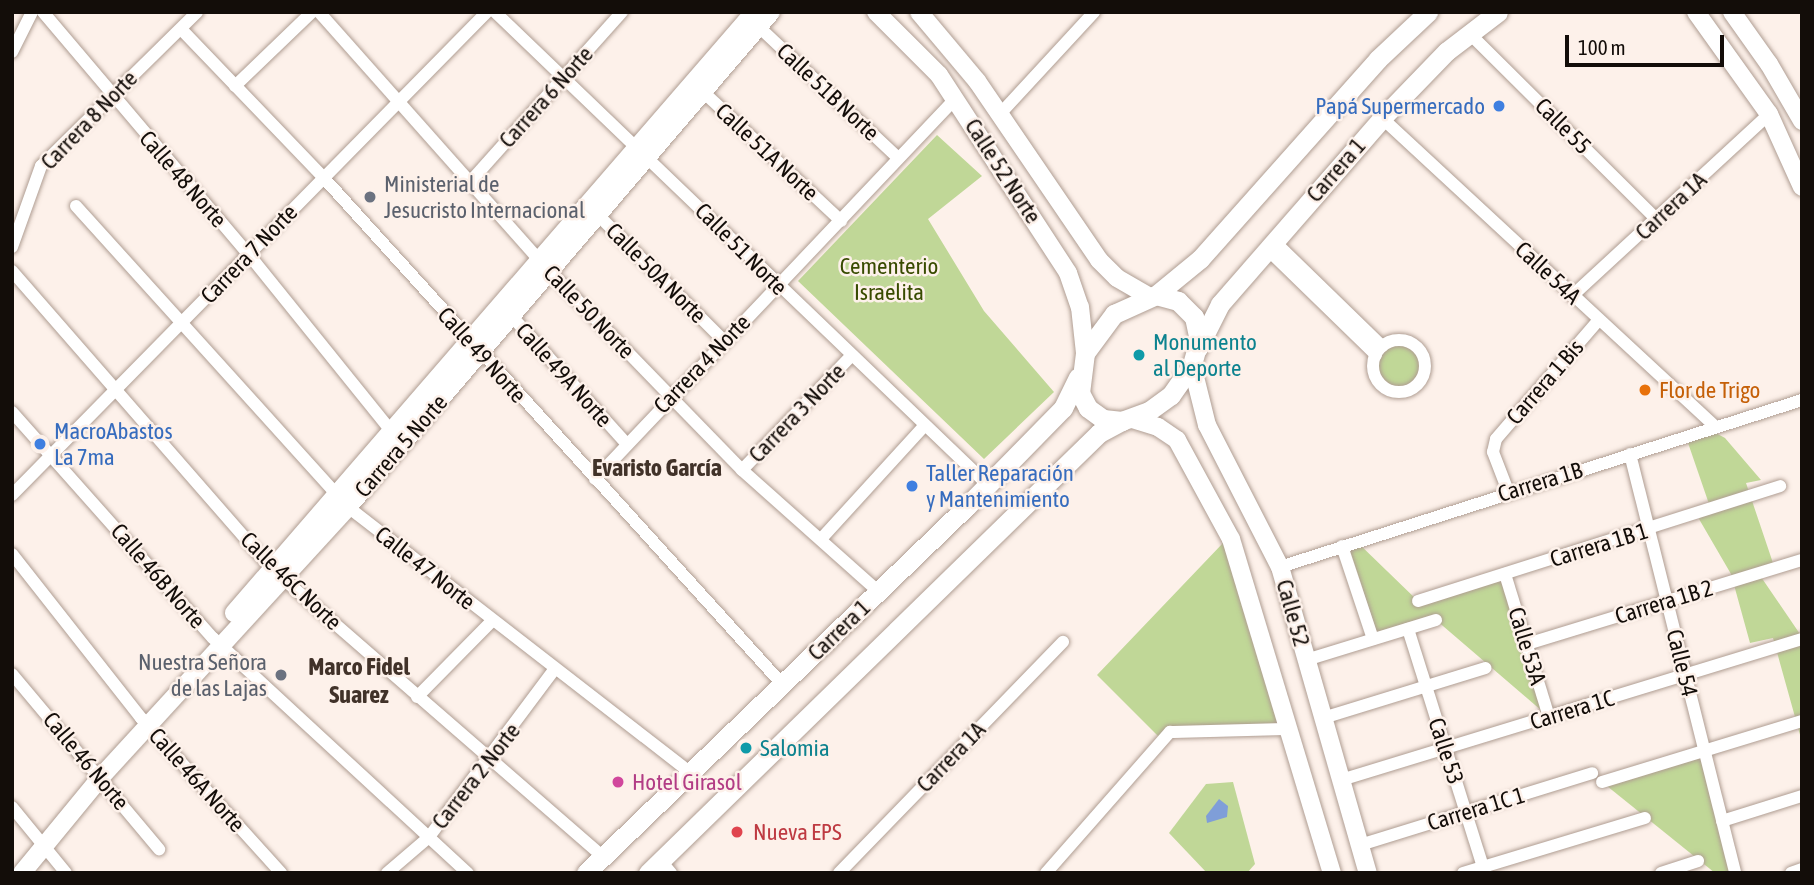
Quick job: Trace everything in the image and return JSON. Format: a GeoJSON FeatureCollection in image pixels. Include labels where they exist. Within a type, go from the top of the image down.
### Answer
{"type":"FeatureCollection","features":[{"type":"Feature","properties":{"kind":"main road","name":"Carrera 5 Norte"},"geometry":{"type":"LineString","coordinates":[[22,873],[96,774],[342,502],[756,19],[771,12]]}},
{"type":"Feature","properties":{"kind":"main road","name":"Calle 52 Norte"},"geometry":{"type":"LineString","coordinates":[[876,12],[956,99],[1068,273],[1080,307],[1085,353]]}},
{"type":"Feature","properties":{"kind":"main road"},"geometry":{"type":"LineString","coordinates":[[893,12],[891,21],[897,33]]}},
{"type":"Feature","properties":{"kind":"main road","name":"Carrera 1"},"geometry":{"type":"LineString","coordinates":[[1153,296],[1200,259],[1378,58],[1428,12]]}},
{"type":"Feature","properties":{"kind":"main road","name":"Carrera 1"},"geometry":{"type":"LineString","coordinates":[[1195,357],[1220,304],[1270,245],[1382,118],[1469,33],[1497,12]]}},
{"type":"Feature","properties":{"kind":"main road"},"geometry":{"type":"LineString","coordinates":[[1696,12],[1769,114],[1802,187]]}},
{"type":"Feature","properties":{"kind":"main road"},"geometry":{"type":"LineString","coordinates":[[1733,12],[1769,64],[1802,121]]}},
{"type":"Feature","properties":{"kind":"main road","name":"Calle 52 Norte"},"geometry":{"type":"LineString","coordinates":[[920,14],[1000,114],[1099,260],[1117,278],[1153,296]]}},
{"type":"Feature","properties":{"kind":"main road"},"geometry":{"type":"LineString","coordinates":[[1153,296],[1178,301],[1189,311],[1197,325],[1195,357],[1164,401],[1127,420],[1103,419],[1088,408],[1078,377],[1085,353],[1114,314],[1153,296]]}},
{"type":"Feature","properties":{"kind":"main road","name":"Calle 52"},"geometry":{"type":"LineString","coordinates":[[1195,357],[1207,425],[1280,567],[1368,873]]}},
{"type":"Feature","properties":{"kind":"main road","name":"Carrera 1"},"geometry":{"type":"LineString","coordinates":[[586,873],[988,485],[1063,408],[1078,377]]}},
{"type":"Feature","properties":{"kind":"main road","name":"Carrera 1"},"geometry":{"type":"LineString","coordinates":[[660,869],[1099,433],[1127,420]]}},
{"type":"Feature","properties":{"kind":"main road","name":"Calle 52"},"geometry":{"type":"LineString","coordinates":[[1127,420],[1158,427],[1177,440],[1212,498],[1240,562],[1332,873]]}},
{"type":"Feature","properties":{"kind":"main road","name":"Carrera 5 Norte"},"geometry":{"type":"LineString","coordinates":[[12,869],[42,843]]}},
{"type":"Feature","properties":{"kind":"street"},"geometry":{"type":"LineString","coordinates":[[12,52],[32,12]]}},
{"type":"Feature","properties":{"kind":"street","name":"Calle 48 Norte"},"geometry":{"type":"LineString","coordinates":[[43,12],[250,256],[397,439]]}},
{"type":"Feature","properties":{"kind":"street","name":"Carrera 8 Norte"},"geometry":{"type":"LineString","coordinates":[[12,247],[41,166],[197,12]]}},
{"type":"Feature","properties":{"kind":"street"},"geometry":{"type":"LineString","coordinates":[[235,86],[312,12]]}},
{"type":"Feature","properties":{"kind":"street","name":"Calle 50 Norte"},"geometry":{"type":"LineString","coordinates":[[319,12],[546,267],[671,397],[742,470],[879,592]]}},
{"type":"Feature","properties":{"kind":"street","name":"Carrera 7 Norte"},"geometry":{"type":"LineString","coordinates":[[12,495],[114,388],[250,256],[323,177],[487,12]]}},
{"type":"Feature","properties":{"kind":"street","name":"Calle 51 Norte"},"geometry":{"type":"LineString","coordinates":[[495,12],[778,287],[988,485]]}},
{"type":"Feature","properties":{"kind":"street","name":"Carrera 6 Norte"},"geometry":{"type":"LineString","coordinates":[[470,182],[622,12]]}},
{"type":"Feature","properties":{"kind":"street"},"geometry":{"type":"LineString","coordinates":[[1000,114],[1094,12]]}},
{"type":"Feature","properties":{"kind":"street","name":"Calle 51B Norte"},"geometry":{"type":"LineString","coordinates":[[756,19],[898,158]]}},
{"type":"Feature","properties":{"kind":"street","name":"Calle 49 Norte"},"geometry":{"type":"LineString","coordinates":[[181,29],[323,177],[782,684]]}},
{"type":"Feature","properties":{"kind":"street","name":"Calle 55"},"geometry":{"type":"LineString","coordinates":[[1469,33],[1657,220]]}},
{"type":"Feature","properties":{"kind":"street","name":"Calle 51A Norte"},"geometry":{"type":"LineString","coordinates":[[698,87],[841,221]]}},
{"type":"Feature","properties":{"kind":"street","name":"Carrera 4 Norte"},"geometry":{"type":"LineString","coordinates":[[595,479],[626,443],[956,99]]}},
{"type":"Feature","properties":{"kind":"street","name":"Carrera 1A"},"geometry":{"type":"LineString","coordinates":[[1572,296],[1769,114]]}},
{"type":"Feature","properties":{"kind":"street","name":"Calle 54A"},"geometry":{"type":"LineString","coordinates":[[1382,118],[1598,321],[1716,427]]}},
{"type":"Feature","properties":{"kind":"street","name":"Calle 47 Norte"},"geometry":{"type":"LineString","coordinates":[[76,206],[183,320],[342,502],[554,670],[690,772]]}},
{"type":"Feature","properties":{"kind":"street","name":"Calle 50A Norte"},"geometry":{"type":"LineString","coordinates":[[593,211],[724,341]]}},
{"type":"Feature","properties":{"kind":"street"},"geometry":{"type":"LineString","coordinates":[[1270,245],[1379,350]]}},
{"type":"Feature","properties":{"kind":"street","name":"Calle 46C Norte"},"geometry":{"type":"LineString","coordinates":[[12,271],[277,574],[490,762],[603,857]]}},
{"type":"Feature","properties":{"kind":"street","name":"Calle 49A Norte"},"geometry":{"type":"LineString","coordinates":[[507,311],[626,443]]}},
{"type":"Feature","properties":{"kind":"street","name":"Carrera 1 Bis"},"geometry":{"type":"LineString","coordinates":[[1508,491],[1494,445],[1598,321]]}},
{"type":"Feature","properties":{"kind":"street","name":"Carrera 3 Norte"},"geometry":{"type":"LineString","coordinates":[[742,470],[851,356]]}},
{"type":"Feature","properties":{"kind":"street","name":"Carrera 1B"},"geometry":{"type":"LineString","coordinates":[[1280,567],[1508,491],[1802,400]]}},
{"type":"Feature","properties":{"kind":"street","name":"Calle 46B Norte"},"geometry":{"type":"LineString","coordinates":[[12,412],[216,641],[468,873]]}},
{"type":"Feature","properties":{"kind":"street"},"geometry":{"type":"LineString","coordinates":[[821,539],[925,425]]}},
{"type":"Feature","properties":{"kind":"street","name":"Calle 54"},"geometry":{"type":"LineString","coordinates":[[1630,454],[1735,873]]}},
{"type":"Feature","properties":{"kind":"street","name":"Carrera 1B 1"},"geometry":{"type":"LineString","coordinates":[[1418,601],[1649,530],[1780,486]]}},
{"type":"Feature","properties":{"kind":"street"},"geometry":{"type":"LineString","coordinates":[[1342,546],[1373,639]]}},
{"type":"Feature","properties":{"kind":"street","name":"Calle 46A Norte"},"geometry":{"type":"LineString","coordinates":[[12,554],[145,722],[281,873]]}},
{"type":"Feature","properties":{"kind":"street","name":"Carrera 1B 2"},"geometry":{"type":"LineString","coordinates":[[1527,644],[1802,560]]}},
{"type":"Feature","properties":{"kind":"street","name":"Calle 53A"},"geometry":{"type":"LineString","coordinates":[[1505,574],[1549,718]]}},
{"type":"Feature","properties":{"kind":"street"},"geometry":{"type":"LineString","coordinates":[[1306,660],[1436,620]]}},
{"type":"Feature","properties":{"kind":"street"},"geometry":{"type":"LineString","coordinates":[[417,696],[492,621]]}},
{"type":"Feature","properties":{"kind":"street","name":"Calle 53"},"geometry":{"type":"LineString","coordinates":[[1408,629],[1484,870]]}},
{"type":"Feature","properties":{"kind":"street","name":"Carrera 1C"},"geometry":{"type":"LineString","coordinates":[[1341,780],[1802,639]]}},
{"type":"Feature","properties":{"kind":"street","name":"Carrera 1A"},"geometry":{"type":"LineString","coordinates":[[839,873],[1063,642]]}},
{"type":"Feature","properties":{"kind":"street"},"geometry":{"type":"LineString","coordinates":[[1323,718],[1486,668]]}},
{"type":"Feature","properties":{"kind":"street","name":"Carrera 2 Norte"},"geometry":{"type":"LineString","coordinates":[[387,873],[429,837],[490,762],[554,670]]}},
{"type":"Feature","properties":{"kind":"street","name":"Calle 46 Norte"},"geometry":{"type":"LineString","coordinates":[[12,674],[159,849]]}},
{"type":"Feature","properties":{"kind":"street"},"geometry":{"type":"LineString","coordinates":[[1602,782],[1802,721]]}},
{"type":"Feature","properties":{"kind":"street"},"geometry":{"type":"LineString","coordinates":[[1046,873],[1170,732],[1288,729]]}},
{"type":"Feature","properties":{"kind":"street","name":"Carrera 1C 1"},"geometry":{"type":"LineString","coordinates":[[1360,845],[1591,773]]}},
{"type":"Feature","properties":{"kind":"street"},"geometry":{"type":"LineString","coordinates":[[1722,821],[1802,796]]}},
{"type":"Feature","properties":{"kind":"street"},"geometry":{"type":"LineString","coordinates":[[12,807],[66,873]]}},
{"type":"Feature","properties":{"kind":"street"},"geometry":{"type":"LineString","coordinates":[[1464,873],[1484,870],[1645,818]]}},
{"type":"Feature","properties":{"kind":"street"},"geometry":{"type":"LineString","coordinates":[[1661,873],[1698,861]]}},
{"type":"Feature","properties":{"kind":"street"},"geometry":{"type":"LineString","coordinates":[[1791,873],[1802,869]]}},
{"type":"Feature","properties":{"kind":"green space","name":"Cementerio Israelita"},"geometry":{"type":"Polygon","coordinates":[[[937,135],[982,176],[928,219],[984,311],[1054,392],[984,459],[798,281],[937,135]]]}},
{"type":"Feature","properties":{"kind":"green space"},"geometry":{"type":"Polygon","coordinates":[[[1399,339],[1409,341],[1417,347],[1423,355],[1423,375],[1417,383],[1409,389],[1399,391],[1389,389],[1381,383],[1375,375],[1373,365],[1375,355],[1381,347],[1389,341],[1399,339]]]}},
{"type":"Feature","properties":{"kind":"green space"},"geometry":{"type":"Polygon","coordinates":[[[1712,431],[1725,438],[1761,480],[1746,483],[1774,566],[1759,574],[1802,637],[1802,742],[1773,638],[1750,643],[1731,574],[1699,519],[1709,504],[1687,440],[1712,431]]]}},
{"type":"Feature","properties":{"kind":"green space"},"geometry":{"type":"Polygon","coordinates":[[[1231,539],[1288,729],[1171,732],[1162,740],[1097,675],[1223,543],[1231,539]]]}},
{"type":"Feature","properties":{"kind":"green space"},"geometry":{"type":"Polygon","coordinates":[[[1356,541],[1418,601],[1505,574],[1549,717],[1436,620],[1373,639],[1342,546],[1356,541]]]}},
{"type":"Feature","properties":{"kind":"green space"},"geometry":{"type":"Polygon","coordinates":[[[1704,751],[1735,873],[1715,873],[1602,782],[1704,751]]]}},
{"type":"Feature","properties":{"kind":"green space"},"geometry":{"type":"Polygon","coordinates":[[[1233,782],[1255,864],[1247,873],[1207,873],[1169,833],[1206,784],[1233,782]]]}},
{"type":"Feature","properties":{"kind":"water"},"geometry":{"type":"Polygon","coordinates":[[[1219,799],[1228,806],[1227,817],[1207,823],[1206,816],[1219,799]]]}},
{"type":"Feature","properties":{"kind":"place","name":"Papá Supermercado"},"geometry":{"type":"Point","coordinates":[1499,106]}},
{"type":"Feature","properties":{"kind":"place","name":"Ministerial de Jesucristo Internacional"},"geometry":{"type":"Point","coordinates":[370,197]}},
{"type":"Feature","properties":{"kind":"place","name":"Monumento al Deporte"},"geometry":{"type":"Point","coordinates":[1139,355]}},
{"type":"Feature","properties":{"kind":"place","name":"Flor de Trigo"},"geometry":{"type":"Point","coordinates":[1645,390]}},
{"type":"Feature","properties":{"kind":"place","name":"MacroAbastos La 7ma"},"geometry":{"type":"Point","coordinates":[40,444]}},
{"type":"Feature","properties":{"kind":"place","name":"Taller Reparación y Mantenimiento"},"geometry":{"type":"Point","coordinates":[912,486]}},
{"type":"Feature","properties":{"kind":"place","name":"Nuestra Señora de las Lajas"},"geometry":{"type":"Point","coordinates":[281,675]}},
{"type":"Feature","properties":{"kind":"place","name":"Salomia"},"geometry":{"type":"Point","coordinates":[746,748]}},
{"type":"Feature","properties":{"kind":"place","name":"Hotel Girasol"},"geometry":{"type":"Point","coordinates":[618,782]}},
{"type":"Feature","properties":{"kind":"place","name":"Nueva EPS"},"geometry":{"type":"Point","coordinates":[737,832]}},
{"type":"Feature","properties":{"kind":"district","name":"Evaristo García"},"geometry":{"type":"Point","coordinates":[657,468]}},
{"type":"Feature","properties":{"kind":"district","name":"Marco Fidel Suarez"},"geometry":{"type":"Point","coordinates":[359,681]}}]}
